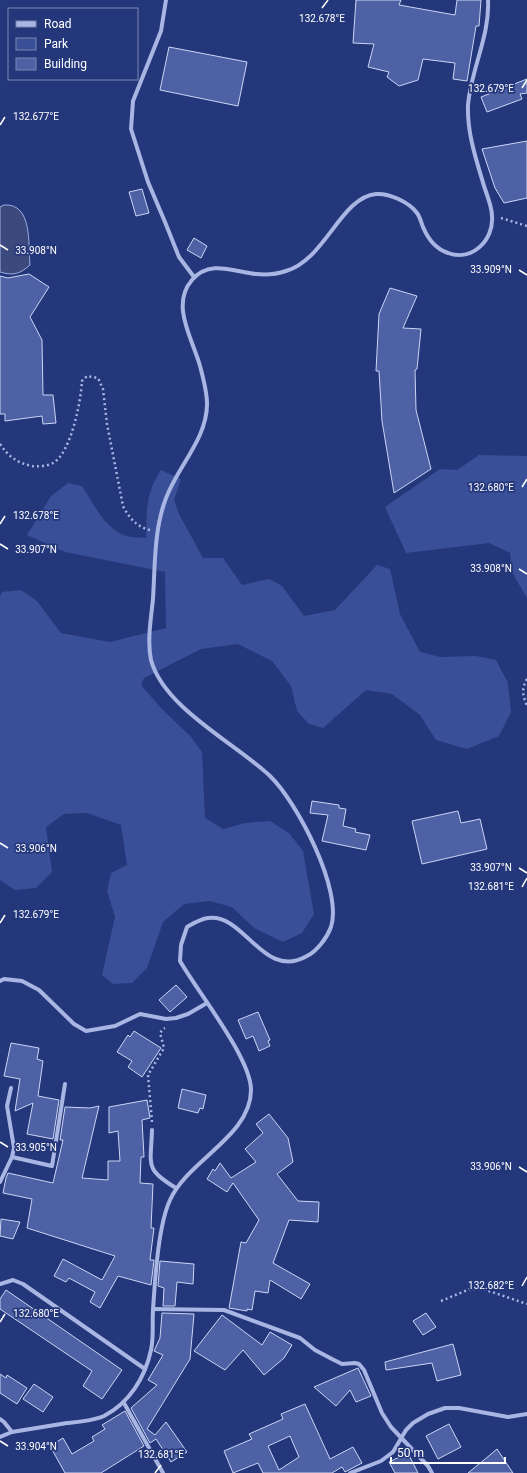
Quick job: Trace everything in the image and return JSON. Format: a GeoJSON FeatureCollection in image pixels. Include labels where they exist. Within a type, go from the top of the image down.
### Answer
{"type":"FeatureCollection","features":[{"type":"Feature","properties":{"kind":"street"},"geometry":{"type":"LineString","coordinates":[[166,0],[161,31],[133,101],[131,129],[148,182],[164,222],[179,256],[194,277]]}},
{"type":"Feature","properties":{"kind":"street"},"geometry":{"type":"LineString","coordinates":[[0,1437],[12,1432],[103,1416],[124,1403],[137,1386],[145,1369],[151,1349],[153,1309],[165,1213],[176,1188],[239,1124],[250,1106],[251,1088],[245,1069],[232,1041],[180,961],[180,945],[187,927],[204,918],[217,918],[235,926],[254,945],[272,958],[291,961],[308,956],[321,945],[332,926],[332,902],[320,858],[297,811],[271,777],[181,705],[164,685],[151,660],[150,633],[159,520],[165,498],[204,426],[207,402],[200,367],[185,326],[183,304],[187,287],[194,277],[216,267],[260,275],[285,272],[302,265],[315,253],[357,202],[373,194],[386,195],[404,202],[417,212],[425,233],[436,247],[452,255],[467,255],[481,247],[490,232],[492,216],[469,130],[468,103],[484,35],[488,0]]}},
{"type":"Feature","properties":{"kind":"street"},"geometry":{"type":"LineString","coordinates":[[0,981],[4,979],[22,981],[39,990],[74,1024],[86,1031],[115,1026],[140,1014],[166,1019],[176,1018],[207,1003]]}},
{"type":"Feature","properties":{"kind":"street"},"geometry":{"type":"LineString","coordinates":[[12,1158],[52,1166],[65,1084]]}},
{"type":"Feature","properties":{"kind":"street"},"geometry":{"type":"LineString","coordinates":[[0,1182],[12,1158],[14,1148],[7,1106],[11,1088]]}},
{"type":"Feature","properties":{"kind":"street"},"geometry":{"type":"LineString","coordinates":[[152,1130],[151,1162],[154,1173],[176,1188]]}},
{"type":"Feature","properties":{"kind":"street"},"geometry":{"type":"LineString","coordinates":[[0,1284],[13,1280],[23,1284],[145,1369]]}},
{"type":"Feature","properties":{"kind":"street"},"geometry":{"type":"LineString","coordinates":[[153,1309],[224,1310],[300,1338],[315,1350],[342,1364],[360,1364],[382,1413],[391,1427],[428,1466],[432,1473]]}},
{"type":"Feature","properties":{"kind":"street"},"geometry":{"type":"LineString","coordinates":[[124,1403],[163,1473]]}},
{"type":"Feature","properties":{"kind":"street"},"geometry":{"type":"LineString","coordinates":[[350,1473],[381,1461],[393,1452],[402,1440],[406,1430],[413,1423],[428,1414],[445,1408],[459,1408],[508,1418],[527,1414]]}},
{"type":"Feature","properties":{"kind":"street"},"geometry":{"type":"LineString","coordinates":[[0,1420],[4,1422],[12,1432]]}},
{"type":"Feature","properties":{"kind":"path"},"geometry":{"type":"LineString","coordinates":[[492,216],[511,220],[527,226]]}},
{"type":"Feature","properties":{"kind":"path"},"geometry":{"type":"LineString","coordinates":[[0,444],[8,455],[22,464],[36,467],[53,464],[63,452],[71,432],[81,392],[82,381],[87,376],[98,378],[103,389],[107,424],[123,506],[128,516],[142,528],[158,532]]}},
{"type":"Feature","properties":{"kind":"path"},"geometry":{"type":"LineString","coordinates":[[527,679],[523,687],[523,696],[527,706]]}},
{"type":"Feature","properties":{"kind":"path"},"geometry":{"type":"LineString","coordinates":[[152,1130],[152,1106],[148,1075],[164,1048],[160,1033],[163,1028],[169,1028]]}},
{"type":"Feature","properties":{"kind":"path"},"geometry":{"type":"LineString","coordinates":[[441,1301],[470,1289],[483,1289],[527,1304]]}},
{"type":"Feature","properties":{"kind":"green space"},"geometry":{"type":"Polygon","coordinates":[[[479,455],[527,456],[527,598],[513,574],[510,553],[489,543],[406,553],[385,507],[440,469],[457,470],[479,455]]]}},
{"type":"Feature","properties":{"kind":"green space"},"geometry":{"type":"Polygon","coordinates":[[[161,470],[181,479],[174,500],[179,514],[203,558],[223,558],[242,585],[269,579],[282,586],[304,616],[335,610],[377,565],[390,569],[400,614],[420,652],[440,657],[476,656],[496,660],[508,683],[511,712],[499,736],[467,749],[436,740],[420,715],[392,694],[366,690],[323,728],[309,724],[297,711],[291,686],[272,661],[238,644],[201,649],[144,678],[141,685],[161,708],[191,737],[202,752],[205,818],[223,829],[245,823],[270,821],[289,833],[303,851],[314,914],[302,933],[283,942],[254,928],[232,907],[210,901],[184,904],[163,922],[147,968],[132,983],[113,984],[102,975],[115,917],[107,891],[111,873],[127,865],[121,825],[87,813],[64,814],[46,827],[52,872],[36,888],[15,890],[0,880],[0,596],[2,592],[21,590],[37,601],[61,633],[110,642],[166,628],[165,572],[65,552],[27,535],[51,496],[68,483],[82,486],[101,516],[119,533],[132,537],[146,538],[149,495],[161,470]]]}},
{"type":"Feature","properties":{"kind":"shaded area"},"geometry":{"type":"Polygon","coordinates":[[[4,205],[13,206],[20,211],[24,218],[29,237],[30,265],[20,272],[13,274],[0,272],[0,207],[4,205]]]}},
{"type":"Feature","properties":{"kind":"building"},"geometry":{"type":"Polygon","coordinates":[[[356,0],[401,0],[399,5],[455,15],[457,0],[481,0],[479,26],[476,26],[467,81],[453,79],[455,63],[423,59],[418,80],[399,86],[387,77],[389,72],[368,67],[374,44],[353,43],[356,0]]]}},
{"type":"Feature","properties":{"kind":"building"},"geometry":{"type":"Polygon","coordinates":[[[169,47],[247,62],[238,106],[160,90],[169,47]]]}},
{"type":"Feature","properties":{"kind":"building"},"geometry":{"type":"Polygon","coordinates":[[[527,79],[527,93],[520,94],[522,99],[487,112],[481,97],[527,79]]]}},
{"type":"Feature","properties":{"kind":"building"},"geometry":{"type":"Polygon","coordinates":[[[527,141],[527,198],[504,203],[495,188],[482,149],[527,141]]]}},
{"type":"Feature","properties":{"kind":"building"},"geometry":{"type":"Polygon","coordinates":[[[142,189],[149,213],[136,216],[129,192],[142,189]]]}},
{"type":"Feature","properties":{"kind":"building"},"geometry":{"type":"Polygon","coordinates":[[[194,238],[207,246],[201,258],[187,250],[194,238]]]}},
{"type":"Feature","properties":{"kind":"building"},"geometry":{"type":"Polygon","coordinates":[[[29,274],[49,287],[30,317],[42,340],[43,395],[53,395],[56,423],[43,424],[42,416],[5,421],[5,414],[0,414],[0,276],[8,278],[29,274]]]}},
{"type":"Feature","properties":{"kind":"building"},"geometry":{"type":"Polygon","coordinates":[[[390,288],[417,296],[403,328],[421,329],[417,369],[415,370],[416,410],[431,469],[394,493],[382,421],[379,371],[376,371],[379,314],[390,288]]]}},
{"type":"Feature","properties":{"kind":"building"},"geometry":{"type":"Polygon","coordinates":[[[312,801],[339,805],[339,808],[346,809],[343,826],[356,829],[355,832],[370,835],[366,850],[322,841],[328,815],[310,813],[312,801]]]}},
{"type":"Feature","properties":{"kind":"building"},"geometry":{"type":"Polygon","coordinates":[[[458,811],[461,823],[480,819],[487,849],[422,864],[412,821],[458,811]]]}},
{"type":"Feature","properties":{"kind":"building"},"geometry":{"type":"Polygon","coordinates":[[[176,985],[187,997],[170,1012],[159,1000],[176,985]]]}},
{"type":"Feature","properties":{"kind":"building"},"geometry":{"type":"Polygon","coordinates":[[[258,1012],[270,1040],[268,1041],[270,1046],[259,1051],[253,1036],[246,1039],[238,1020],[258,1012]]]}},
{"type":"Feature","properties":{"kind":"building"},"geometry":{"type":"Polygon","coordinates":[[[134,1031],[161,1048],[142,1077],[128,1067],[132,1061],[117,1052],[128,1035],[130,1037],[134,1031]]]}},
{"type":"Feature","properties":{"kind":"building"},"geometry":{"type":"Polygon","coordinates":[[[11,1043],[39,1048],[37,1059],[43,1061],[38,1096],[59,1100],[53,1139],[27,1134],[33,1103],[15,1111],[20,1079],[4,1076],[11,1043]]]}},
{"type":"Feature","properties":{"kind":"building"},"geometry":{"type":"Polygon","coordinates":[[[182,1089],[206,1095],[203,1109],[200,1108],[198,1113],[178,1108],[182,1089]]]}},
{"type":"Feature","properties":{"kind":"building"},"geometry":{"type":"Polygon","coordinates":[[[147,1100],[150,1118],[142,1120],[144,1157],[141,1157],[140,1183],[153,1184],[151,1228],[154,1228],[150,1260],[154,1260],[151,1285],[118,1276],[100,1308],[90,1302],[95,1292],[69,1278],[66,1282],[54,1276],[63,1259],[102,1280],[115,1256],[27,1228],[32,1199],[3,1193],[6,1178],[8,1173],[53,1183],[63,1140],[60,1140],[65,1107],[90,1108],[99,1106],[82,1178],[108,1180],[108,1161],[120,1161],[118,1131],[109,1133],[109,1107],[147,1100]]]}},
{"type":"Feature","properties":{"kind":"building"},"geometry":{"type":"Polygon","coordinates":[[[269,1114],[288,1138],[293,1162],[277,1174],[298,1201],[319,1202],[318,1222],[289,1220],[273,1263],[310,1284],[301,1299],[270,1280],[268,1293],[255,1291],[252,1310],[247,1309],[247,1311],[229,1308],[241,1242],[246,1243],[259,1220],[233,1183],[227,1192],[207,1179],[213,1169],[215,1171],[220,1163],[231,1178],[256,1162],[245,1149],[263,1133],[256,1124],[269,1114]]]}},
{"type":"Feature","properties":{"kind":"building"},"geometry":{"type":"Polygon","coordinates":[[[1,1219],[20,1222],[13,1239],[0,1236],[1,1219]]]}},
{"type":"Feature","properties":{"kind":"building"},"geometry":{"type":"Polygon","coordinates":[[[160,1261],[194,1264],[193,1284],[177,1282],[175,1306],[163,1306],[164,1288],[158,1286],[160,1261]]]}},
{"type":"Feature","properties":{"kind":"building"},"geometry":{"type":"Polygon","coordinates":[[[6,1290],[122,1370],[102,1399],[83,1386],[92,1371],[0,1309],[0,1299],[6,1290]]]}},
{"type":"Feature","properties":{"kind":"building"},"geometry":{"type":"Polygon","coordinates":[[[162,1313],[194,1314],[190,1359],[147,1429],[155,1435],[166,1422],[187,1452],[171,1462],[156,1439],[150,1443],[131,1408],[157,1385],[148,1380],[163,1355],[154,1351],[160,1338],[162,1313]]]}},
{"type":"Feature","properties":{"kind":"building"},"geometry":{"type":"Polygon","coordinates":[[[426,1313],[436,1327],[423,1335],[413,1321],[426,1313]]]}},
{"type":"Feature","properties":{"kind":"building"},"geometry":{"type":"Polygon","coordinates":[[[222,1315],[262,1345],[270,1332],[292,1345],[284,1358],[264,1375],[243,1350],[225,1370],[194,1351],[222,1315]]]}},
{"type":"Feature","properties":{"kind":"building"},"geometry":{"type":"Polygon","coordinates":[[[453,1344],[461,1375],[437,1381],[432,1363],[386,1370],[385,1362],[453,1344]]]}},
{"type":"Feature","properties":{"kind":"building"},"geometry":{"type":"Polygon","coordinates":[[[358,1368],[371,1396],[356,1402],[350,1390],[336,1406],[314,1387],[358,1368]]]}},
{"type":"Feature","properties":{"kind":"building"},"geometry":{"type":"Polygon","coordinates":[[[0,1374],[6,1378],[7,1375],[27,1388],[17,1404],[0,1393],[0,1374]]]}},
{"type":"Feature","properties":{"kind":"building"},"geometry":{"type":"Polygon","coordinates":[[[34,1384],[53,1397],[43,1412],[23,1399],[34,1384]]]}},
{"type":"Feature","properties":{"kind":"building"},"geometry":{"type":"Polygon","coordinates":[[[305,1404],[330,1459],[353,1447],[362,1463],[345,1472],[342,1467],[332,1473],[263,1473],[258,1463],[233,1473],[224,1451],[252,1439],[249,1434],[283,1419],[281,1414],[305,1404]],[[290,1436],[268,1446],[279,1470],[299,1457],[290,1436]]]}},
{"type":"Feature","properties":{"kind":"building"},"geometry":{"type":"Polygon","coordinates":[[[125,1411],[144,1446],[101,1473],[65,1473],[50,1446],[63,1438],[72,1454],[94,1441],[92,1437],[105,1429],[102,1425],[125,1411]]]}},
{"type":"Feature","properties":{"kind":"building"},"geometry":{"type":"Polygon","coordinates":[[[449,1424],[461,1447],[438,1459],[426,1436],[449,1424]]]}},
{"type":"Feature","properties":{"kind":"building"},"geometry":{"type":"Polygon","coordinates":[[[497,1449],[513,1473],[468,1473],[490,1455],[497,1449]]]}},
{"type":"Feature","properties":{"kind":"building"},"geometry":{"type":"Polygon","coordinates":[[[408,1453],[418,1473],[395,1473],[389,1462],[408,1453]]]}}]}
